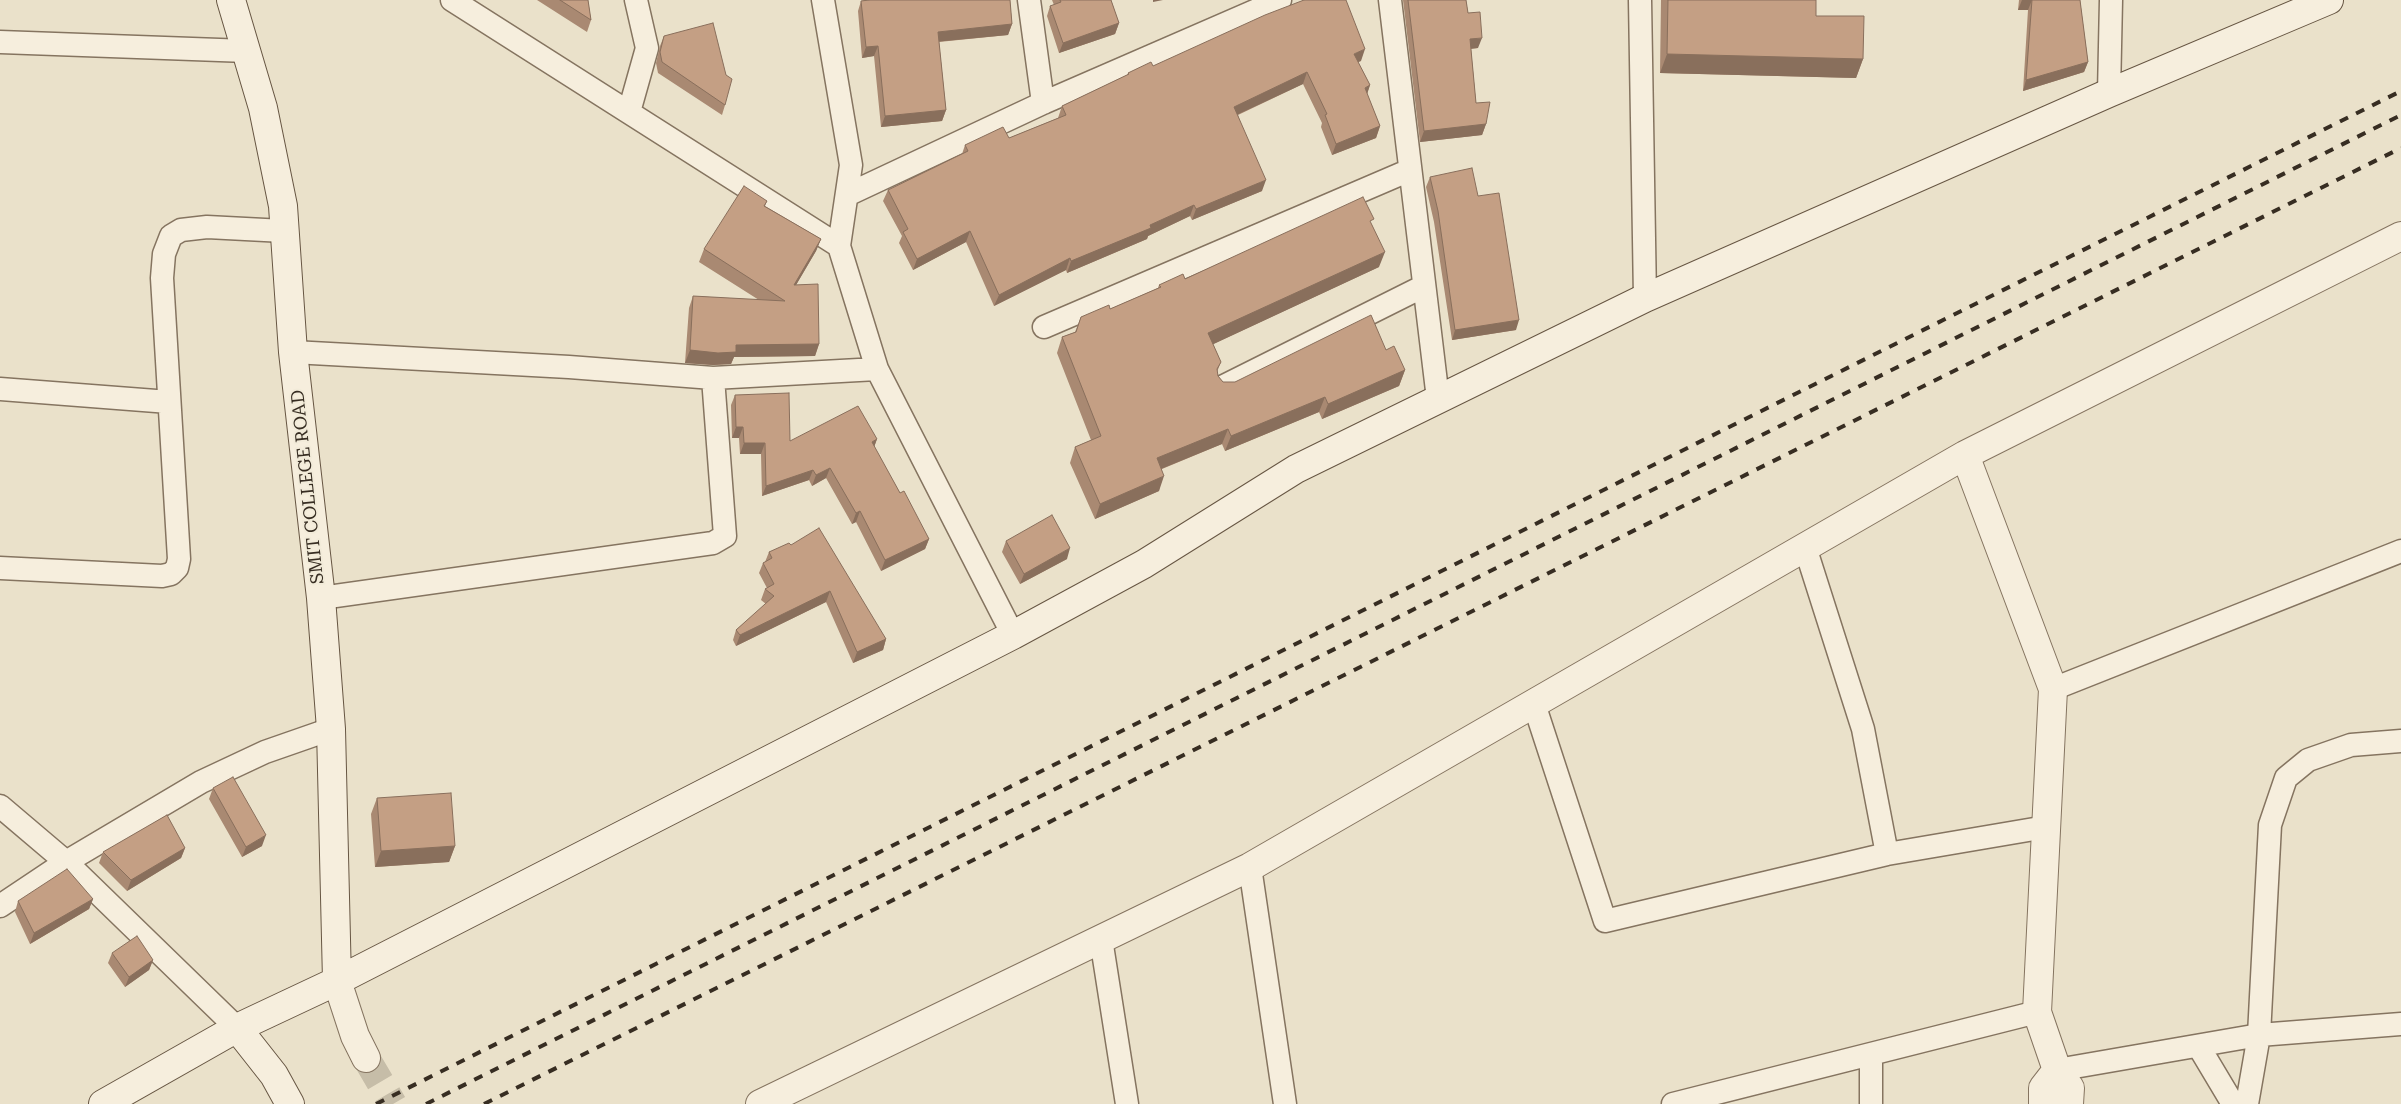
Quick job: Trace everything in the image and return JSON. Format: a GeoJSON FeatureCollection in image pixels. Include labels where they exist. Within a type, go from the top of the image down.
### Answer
{"type":"FeatureCollection","features":[{"type":"Feature","properties":{"kind":"main road","name":"SMIT COLLEGE ROAD"},"geometry":{"type":"LineString","coordinates":[[231,0],[265,117],[282,206],[293,352],[320,598],[330,729],[337,981],[355,1036],[366,1058]]}},
{"type":"Feature","properties":{"kind":"main road"},"geometry":{"type":"LineString","coordinates":[[103,1104],[237,1028],[337,981],[1013,635],[1144,564],[1296,469],[1645,298],[2109,93],[2329,0]]}},
{"type":"Feature","properties":{"kind":"main road"},"geometry":{"type":"LineString","coordinates":[[760,1104],[1250,867],[1966,455],[2401,236]]}},
{"type":"Feature","properties":{"kind":"main road"},"geometry":{"type":"LineString","coordinates":[[1966,455],[2053,689],[2037,1012],[2057,1070],[2070,1088],[2069,1104]]}},
{"type":"Feature","properties":{"kind":"main road"},"geometry":{"type":"LineString","coordinates":[[237,1028],[274,1075],[290,1104]]}},
{"type":"Feature","properties":{"kind":"main road"},"geometry":{"type":"LineString","coordinates":[[2043,1104],[2043,1088],[2057,1070]]}},
{"type":"Feature","properties":{"kind":"street"},"geometry":{"type":"LineString","coordinates":[[452,0],[839,246]]}},
{"type":"Feature","properties":{"kind":"street"},"geometry":{"type":"LineString","coordinates":[[629,112],[647,48],[636,0]]}},
{"type":"Feature","properties":{"kind":"street"},"geometry":{"type":"LineString","coordinates":[[823,0],[851,165],[839,246],[877,369],[1013,635]]}},
{"type":"Feature","properties":{"kind":"street"},"geometry":{"type":"LineString","coordinates":[[1029,0],[1043,103]]}},
{"type":"Feature","properties":{"kind":"street"},"geometry":{"type":"LineString","coordinates":[[847,195],[1043,103],[1280,0]]}},
{"type":"Feature","properties":{"kind":"street"},"geometry":{"type":"LineString","coordinates":[[1390,0],[1438,399]]}},
{"type":"Feature","properties":{"kind":"street"},"geometry":{"type":"LineString","coordinates":[[1640,0],[1645,298]]}},
{"type":"Feature","properties":{"kind":"street"},"geometry":{"type":"LineString","coordinates":[[2109,93],[2111,0]]}},
{"type":"Feature","properties":{"kind":"street"},"geometry":{"type":"LineString","coordinates":[[0,42],[247,51]]}},
{"type":"Feature","properties":{"kind":"street"},"geometry":{"type":"LineString","coordinates":[[1044,326],[1410,170]]}},
{"type":"Feature","properties":{"kind":"street"},"geometry":{"type":"LineString","coordinates":[[0,568],[154,576],[171,574],[177,568],[179,559],[162,278],[164,254],[171,236],[181,230],[207,227],[284,230]]}},
{"type":"Feature","properties":{"kind":"street"},"geometry":{"type":"LineString","coordinates":[[1224,386],[1424,286]]}},
{"type":"Feature","properties":{"kind":"street"},"geometry":{"type":"LineString","coordinates":[[293,352],[569,366],[713,378],[877,369]]}},
{"type":"Feature","properties":{"kind":"street"},"geometry":{"type":"LineString","coordinates":[[320,598],[713,543],[725,536],[713,378]]}},
{"type":"Feature","properties":{"kind":"street"},"geometry":{"type":"LineString","coordinates":[[0,389],[169,402]]}},
{"type":"Feature","properties":{"kind":"street"},"geometry":{"type":"LineString","coordinates":[[1805,547],[1863,729],[1887,854]]}},
{"type":"Feature","properties":{"kind":"street"},"geometry":{"type":"LineString","coordinates":[[2053,689],[2401,552]]}},
{"type":"Feature","properties":{"kind":"street"},"geometry":{"type":"LineString","coordinates":[[1534,704],[1605,921],[1887,854],[2046,827]]}},
{"type":"Feature","properties":{"kind":"street"},"geometry":{"type":"LineString","coordinates":[[0,906],[66,862],[201,782],[265,752],[330,729]]}},
{"type":"Feature","properties":{"kind":"street"},"geometry":{"type":"LineString","coordinates":[[2247,1104],[2259,1035],[2270,825],[2286,778],[2308,760],[2351,745],[2401,741]]}},
{"type":"Feature","properties":{"kind":"street"},"geometry":{"type":"LineString","coordinates":[[0,806],[66,862],[237,1028]]}},
{"type":"Feature","properties":{"kind":"street"},"geometry":{"type":"LineString","coordinates":[[1250,867],[1285,1104]]}},
{"type":"Feature","properties":{"kind":"street"},"geometry":{"type":"LineString","coordinates":[[1101,939],[1127,1104]]}},
{"type":"Feature","properties":{"kind":"street"},"geometry":{"type":"LineString","coordinates":[[1673,1104],[2037,1012]]}},
{"type":"Feature","properties":{"kind":"street"},"geometry":{"type":"LineString","coordinates":[[2057,1070],[2199,1047],[2259,1035],[2401,1024]]}},
{"type":"Feature","properties":{"kind":"street"},"geometry":{"type":"LineString","coordinates":[[2199,1047],[2233,1104]]}},
{"type":"Feature","properties":{"kind":"street"},"geometry":{"type":"LineString","coordinates":[[1871,1055],[1871,1104]]}},
{"type":"Feature","properties":{"kind":"building"},"geometry":{"type":"Polygon","coordinates":[[[560,0],[588,0],[591,20],[560,0]]]}},
{"type":"Feature","properties":{"kind":"building"},"geometry":{"type":"Polygon","coordinates":[[[1010,0],[1012,24],[938,32],[946,110],[885,116],[878,46],[866,47],[861,1],[1010,0]]]}},
{"type":"Feature","properties":{"kind":"building"},"geometry":{"type":"Polygon","coordinates":[[[1060,0],[1111,0],[1119,23],[1063,43],[1050,6],[1061,2],[1060,0]]]}},
{"type":"Feature","properties":{"kind":"building"},"geometry":{"type":"Polygon","coordinates":[[[1304,0],[1346,0],[1365,49],[1354,54],[1370,85],[1365,88],[1380,126],[1336,144],[1325,115],[1327,114],[1307,72],[1234,107],[1266,180],[1196,209],[1194,205],[1150,225],[1151,228],[1071,261],[1070,258],[999,295],[970,231],[917,259],[903,232],[908,229],[888,190],[968,151],[965,145],[1003,127],[1009,138],[1066,115],[1062,106],[1128,73],[1151,62],[1153,66],[1265,15],[1304,0]]]}},
{"type":"Feature","properties":{"kind":"building"},"geometry":{"type":"Polygon","coordinates":[[[1408,0],[1466,0],[1468,13],[1480,12],[1482,38],[1470,39],[1476,103],[1490,102],[1486,124],[1424,131],[1408,0]]]}},
{"type":"Feature","properties":{"kind":"building"},"geometry":{"type":"Polygon","coordinates":[[[1668,0],[1816,0],[1816,16],[1864,16],[1863,59],[1667,54],[1668,0]]]}},
{"type":"Feature","properties":{"kind":"building"},"geometry":{"type":"Polygon","coordinates":[[[2032,0],[2080,0],[2088,62],[2026,80],[2032,0]]]}},
{"type":"Feature","properties":{"kind":"building"},"geometry":{"type":"Polygon","coordinates":[[[713,23],[726,75],[732,79],[725,105],[662,62],[660,52],[664,36],[713,23]]]}},
{"type":"Feature","properties":{"kind":"building"},"geometry":{"type":"Polygon","coordinates":[[[1472,168],[1478,196],[1499,193],[1519,320],[1455,330],[1438,211],[1430,177],[1472,168]]]}},
{"type":"Feature","properties":{"kind":"building"},"geometry":{"type":"Polygon","coordinates":[[[744,186],[767,201],[764,206],[821,239],[794,285],[818,284],[819,344],[736,345],[736,352],[718,353],[690,350],[693,296],[785,301],[704,249],[744,186]]]}},
{"type":"Feature","properties":{"kind":"building"},"geometry":{"type":"Polygon","coordinates":[[[1363,197],[1374,219],[1370,221],[1385,252],[1208,333],[1221,362],[1217,369],[1218,376],[1223,382],[1235,382],[1371,315],[1386,350],[1394,346],[1405,370],[1328,404],[1325,397],[1231,436],[1228,429],[1157,458],[1164,476],[1100,504],[1075,447],[1101,436],[1062,337],[1076,332],[1081,317],[1109,305],[1110,309],[1161,287],[1159,285],[1183,274],[1185,279],[1363,197]]]}},
{"type":"Feature","properties":{"kind":"building"},"geometry":{"type":"Polygon","coordinates":[[[789,393],[790,441],[858,406],[877,439],[872,442],[900,493],[904,491],[929,539],[885,560],[860,511],[856,513],[830,468],[816,475],[813,470],[766,486],[765,443],[744,443],[743,427],[736,427],[735,395],[789,393]]]}},
{"type":"Feature","properties":{"kind":"building"},"geometry":{"type":"Polygon","coordinates":[[[1052,515],[1070,548],[1024,574],[1006,541],[1052,515]]]}},
{"type":"Feature","properties":{"kind":"building"},"geometry":{"type":"Polygon","coordinates":[[[819,528],[886,639],[857,652],[830,591],[740,635],[736,630],[774,596],[765,589],[774,584],[763,563],[772,558],[769,552],[789,543],[791,545],[819,528]]]}},
{"type":"Feature","properties":{"kind":"building"},"geometry":{"type":"Polygon","coordinates":[[[233,777],[266,835],[246,847],[213,788],[233,777]]]}},
{"type":"Feature","properties":{"kind":"building"},"geometry":{"type":"Polygon","coordinates":[[[451,793],[455,846],[381,851],[377,798],[451,793]]]}},
{"type":"Feature","properties":{"kind":"building"},"geometry":{"type":"Polygon","coordinates":[[[167,815],[185,848],[131,880],[103,852],[167,815]]]}},
{"type":"Feature","properties":{"kind":"building"},"geometry":{"type":"Polygon","coordinates":[[[67,869],[93,899],[34,933],[18,901],[67,869]]]}},
{"type":"Feature","properties":{"kind":"building"},"geometry":{"type":"Polygon","coordinates":[[[137,936],[153,960],[129,977],[112,953],[137,936]]]}},
{"type":"Feature","properties":{"kind":"tunnel"},"geometry":{"type":"LineString","coordinates":[[366,1058],[393,1104]]}},
{"type":"Feature","properties":{"kind":"railway"},"geometry":{"type":"LineString","coordinates":[[376,1104],[2401,91]]}},
{"type":"Feature","properties":{"kind":"railway"},"geometry":{"type":"LineString","coordinates":[[426,1104],[2401,115]]}},
{"type":"Feature","properties":{"kind":"railway"},"geometry":{"type":"LineString","coordinates":[[484,1104],[2401,148]]}}]}
